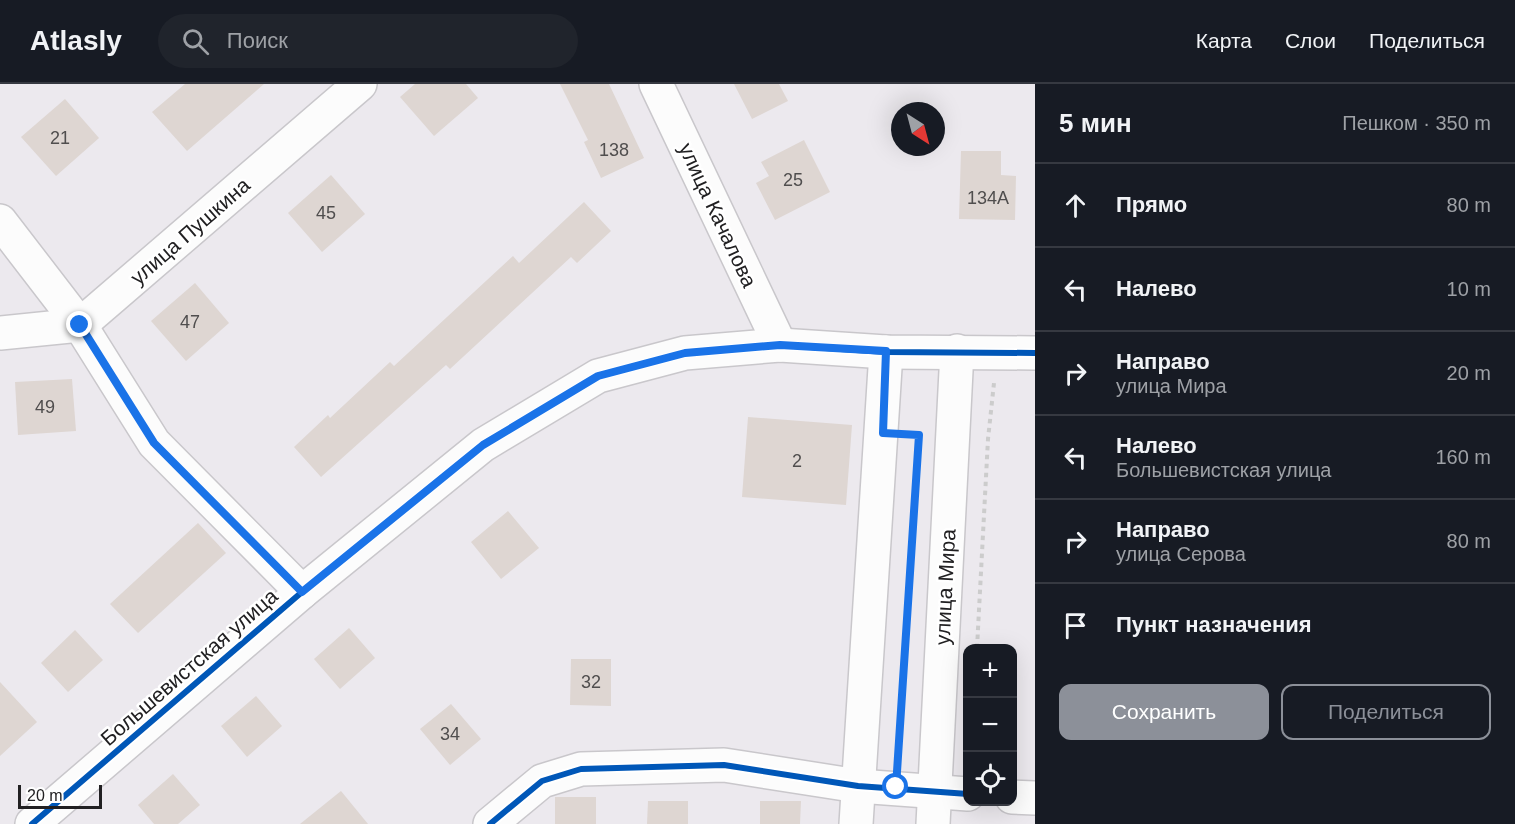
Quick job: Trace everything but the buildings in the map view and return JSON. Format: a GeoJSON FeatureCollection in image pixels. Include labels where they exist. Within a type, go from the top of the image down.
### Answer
{"type":"FeatureCollection","features":[{"type":"Feature","properties":{"kind":"street","name":"улица Пушкина"},"geometry":{"type":"LineString","coordinates":[[80,325],[360,84]]}},
{"type":"Feature","properties":{"kind":"street","name":"улица Качалова"},"geometry":{"type":"LineString","coordinates":[[656,84],[780,345]]}},
{"type":"Feature","properties":{"kind":"street"},"geometry":{"type":"LineString","coordinates":[[0,221],[80,325],[154,443],[302,592]]}},
{"type":"Feature","properties":{"kind":"street"},"geometry":{"type":"LineString","coordinates":[[0,333],[80,325]]}},
{"type":"Feature","properties":{"kind":"street","name":"Большевистская улица"},"geometry":{"type":"LineString","coordinates":[[32,824],[302,592],[483,445],[598,376],[685,353],[780,345],[886,351],[1035,353]]}},
{"type":"Feature","properties":{"kind":"street"},"geometry":{"type":"LineString","coordinates":[[856,824],[883,433],[886,351]]}},
{"type":"Feature","properties":{"kind":"street","name":"улица Мира"},"geometry":{"type":"LineString","coordinates":[[933,824],[957,351]]}},
{"type":"Feature","properties":{"kind":"street"},"geometry":{"type":"LineString","coordinates":[[490,824],[542,781],[581,769],[724,765],[858,786],[963,793]]}},
{"type":"Feature","properties":{"kind":"street"},"geometry":{"type":"LineString","coordinates":[[1017,796],[1035,798]]}},
{"type":"Feature","properties":{"kind":"path"},"geometry":{"type":"LineString","coordinates":[[977,644],[988,439],[998,352]]}},
{"type":"Feature","properties":{"kind":"path"},"geometry":{"type":"LineString","coordinates":[[883,433],[952,437]]}},
{"type":"Feature","properties":{"kind":"path"},"geometry":{"type":"LineString","coordinates":[[896,787],[919,435]]}},
{"type":"Feature","properties":{"kind":"cycle path"},"geometry":{"type":"LineString","coordinates":[[32,824],[302,592],[483,445],[598,376],[685,353],[780,345],[886,352],[1035,353]]}},
{"type":"Feature","properties":{"kind":"cycle path"},"geometry":{"type":"LineString","coordinates":[[490,824],[542,781],[581,769],[724,765],[858,786],[963,794]]}},
{"type":"Feature","properties":{"kind":"route"},"geometry":{"type":"LineString","coordinates":[[80,325],[154,443],[302,592],[483,445],[598,376],[685,353],[780,345],[886,351],[883,433],[919,435],[896,787]]}}]}
